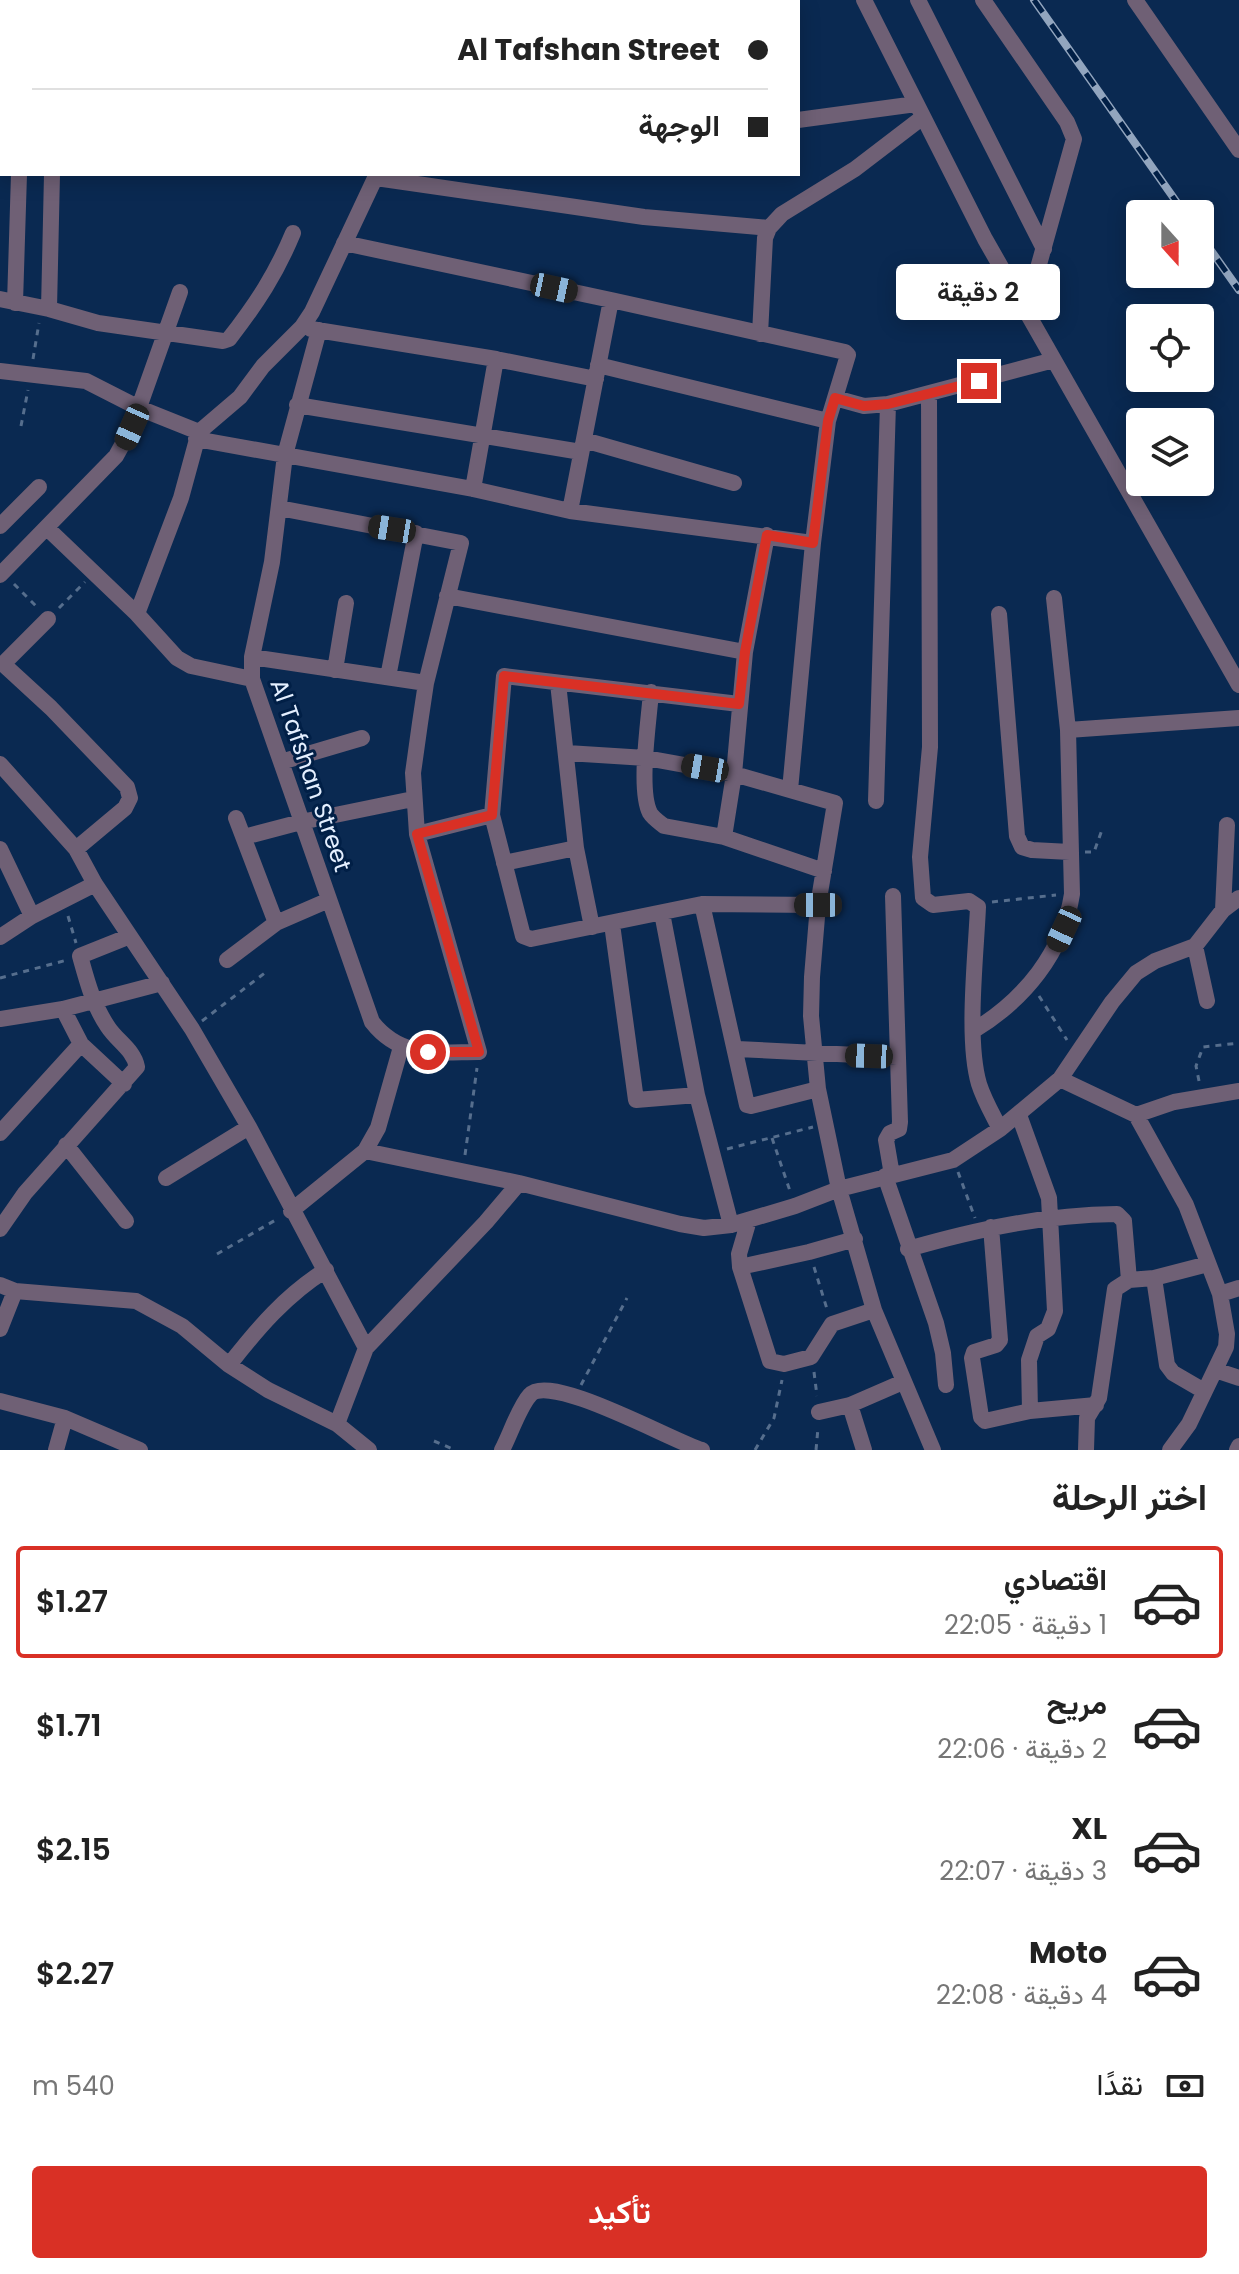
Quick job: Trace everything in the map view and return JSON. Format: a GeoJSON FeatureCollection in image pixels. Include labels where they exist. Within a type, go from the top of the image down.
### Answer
{"type":"FeatureCollection","features":[{"type":"Feature","properties":{"kind":"street"},"geometry":{"type":"LineString","coordinates":[[864,0],[985,239],[1239,685]]}},
{"type":"Feature","properties":{"kind":"street"},"geometry":{"type":"LineString","coordinates":[[918,0],[1044,249]]}},
{"type":"Feature","properties":{"kind":"street"},"geometry":{"type":"LineString","coordinates":[[983,0],[1072,130],[1072,148],[1026,311]]}},
{"type":"Feature","properties":{"kind":"street"},"geometry":{"type":"LineString","coordinates":[[1135,0],[1239,150]]}},
{"type":"Feature","properties":{"kind":"street"},"geometry":{"type":"LineString","coordinates":[[800,120],[920,110]]}},
{"type":"Feature","properties":{"kind":"street"},"geometry":{"type":"LineString","coordinates":[[760,334],[765,238],[769,228],[782,214],[855,169],[920,110]]}},
{"type":"Feature","properties":{"kind":"street"},"geometry":{"type":"LineString","coordinates":[[19,176],[8,301],[98,323],[216,342],[229,339],[260,299],[283,260],[293,233]]}},
{"type":"Feature","properties":{"kind":"street"},"geometry":{"type":"LineString","coordinates":[[46,308],[52,176]]}},
{"type":"Feature","properties":{"kind":"street"},"geometry":{"type":"LineString","coordinates":[[137,614],[181,498],[197,436],[232,404],[263,366],[302,327],[376,176],[644,217],[769,228]]}},
{"type":"Feature","properties":{"kind":"street"},"geometry":{"type":"LineString","coordinates":[[344,243],[845,352],[849,359],[828,421],[813,543],[790,790]]}},
{"type":"Feature","properties":{"kind":"street"},"geometry":{"type":"LineString","coordinates":[[1,574],[116,456],[125,442],[168,333],[180,292]]}},
{"type":"Feature","properties":{"kind":"street"},"geometry":{"type":"LineString","coordinates":[[570,511],[611,300]]}},
{"type":"Feature","properties":{"kind":"street"},"geometry":{"type":"LineString","coordinates":[[302,327],[597,372],[828,421]]}},
{"type":"Feature","properties":{"kind":"street","name":"Al Tafshan Street"},"geometry":{"type":"LineString","coordinates":[[319,330],[285,455],[272,562],[252,657],[252,679],[372,1022],[401,1047]]}},
{"type":"Feature","properties":{"kind":"street"},"geometry":{"type":"LineString","coordinates":[[473,489],[496,359]]}},
{"type":"Feature","properties":{"kind":"street"},"geometry":{"type":"LineString","coordinates":[[835,398],[864,406],[888,404],[1054,360]]}},
{"type":"Feature","properties":{"kind":"street"},"geometry":{"type":"LineString","coordinates":[[0,371],[86,381],[197,436],[285,455],[473,489],[570,511],[813,543]]}},
{"type":"Feature","properties":{"kind":"street"},"geometry":{"type":"LineString","coordinates":[[929,395],[930,747],[920,857],[923,898],[933,905],[969,901],[978,907],[973,1031],[979,1082],[1000,1129]]}},
{"type":"Feature","properties":{"kind":"street"},"geometry":{"type":"LineString","coordinates":[[876,801],[888,404]]}},
{"type":"Feature","properties":{"kind":"street"},"geometry":{"type":"LineString","coordinates":[[297,405],[583,446],[734,483]]}},
{"type":"Feature","properties":{"kind":"street"},"geometry":{"type":"LineString","coordinates":[[0,526],[39,487]]}},
{"type":"Feature","properties":{"kind":"street"},"geometry":{"type":"LineString","coordinates":[[279,508],[461,543],[426,683],[413,773],[413,799],[417,834],[479,1052],[428,1052],[401,1047],[378,1128],[365,1151],[291,1211]]}},
{"type":"Feature","properties":{"kind":"street"},"geometry":{"type":"LineString","coordinates":[[47,528],[185,664],[252,679]]}},
{"type":"Feature","properties":{"kind":"street"},"geometry":{"type":"LineString","coordinates":[[388,677],[416,533]]}},
{"type":"Feature","properties":{"kind":"street"},"geometry":{"type":"LineString","coordinates":[[724,837],[734,774],[745,652],[767,535]]}},
{"type":"Feature","properties":{"kind":"street"},"geometry":{"type":"LineString","coordinates":[[447,596],[745,652]]}},
{"type":"Feature","properties":{"kind":"street"},"geometry":{"type":"LineString","coordinates":[[973,1031],[989,1022],[1031,983],[1052,956],[1064,929],[1072,894],[1068,730],[1054,598]]}},
{"type":"Feature","properties":{"kind":"street"},"geometry":{"type":"LineString","coordinates":[[335,670],[346,603]]}},
{"type":"Feature","properties":{"kind":"street"},"geometry":{"type":"LineString","coordinates":[[999,614],[1017,836],[1022,847],[1070,852]]}},
{"type":"Feature","properties":{"kind":"street"},"geometry":{"type":"LineString","coordinates":[[48,619],[3,664],[51,708],[127,787],[130,798],[125,808],[76,849]]}},
{"type":"Feature","properties":{"kind":"street"},"geometry":{"type":"LineString","coordinates":[[252,657],[426,683]]}},
{"type":"Feature","properties":{"kind":"street"},"geometry":{"type":"LineString","coordinates":[[739,704],[508,676],[502,679],[492,815],[523,936],[531,939],[702,904],[818,905]]}},
{"type":"Feature","properties":{"kind":"street"},"geometry":{"type":"LineString","coordinates":[[558,683],[576,848],[592,927]]}},
{"type":"Feature","properties":{"kind":"street"},"geometry":{"type":"LineString","coordinates":[[651,692],[646,800],[657,821],[664,826],[724,837],[824,871]]}},
{"type":"Feature","properties":{"kind":"street"},"geometry":{"type":"LineString","coordinates":[[1068,730],[1239,718]]}},
{"type":"Feature","properties":{"kind":"street"},"geometry":{"type":"LineString","coordinates":[[281,762],[362,738]]}},
{"type":"Feature","properties":{"kind":"street"},"geometry":{"type":"LineString","coordinates":[[567,753],[646,758],[734,774],[829,800],[836,806],[818,905],[812,977],[818,1089],[839,1189],[874,1310],[933,1450]]}},
{"type":"Feature","properties":{"kind":"street"},"geometry":{"type":"LineString","coordinates":[[0,764],[76,849],[95,884],[192,1029],[249,1127],[366,1348]]}},
{"type":"Feature","properties":{"kind":"street"},"geometry":{"type":"LineString","coordinates":[[244,837],[413,799]]}},
{"type":"Feature","properties":{"kind":"street"},"geometry":{"type":"LineString","coordinates":[[417,834],[492,815]]}},
{"type":"Feature","properties":{"kind":"street"},"geometry":{"type":"LineString","coordinates":[[236,818],[276,923]]}},
{"type":"Feature","properties":{"kind":"street"},"geometry":{"type":"LineString","coordinates":[[1223,910],[1227,825]]}},
{"type":"Feature","properties":{"kind":"street"},"geometry":{"type":"LineString","coordinates":[[504,863],[576,848]]}},
{"type":"Feature","properties":{"kind":"street"},"geometry":{"type":"LineString","coordinates":[[0,849],[32,916]]}},
{"type":"Feature","properties":{"kind":"street"},"geometry":{"type":"LineString","coordinates":[[0,937],[32,916],[95,884]]}},
{"type":"Feature","properties":{"kind":"street"},"geometry":{"type":"LineString","coordinates":[[893,896],[899,1129],[890,1133],[886,1140],[889,1175],[908,1249],[936,1323],[946,1385]]}},
{"type":"Feature","properties":{"kind":"street"},"geometry":{"type":"LineString","coordinates":[[365,1151],[519,1183],[680,1224],[704,1228],[749,1220],[839,1189],[953,1160],[1019,1115],[1060,1079],[1112,1002],[1136,973],[1155,961],[1195,946],[1223,910],[1239,898]]}},
{"type":"Feature","properties":{"kind":"street"},"geometry":{"type":"LineString","coordinates":[[227,960],[276,923],[329,900]]}},
{"type":"Feature","properties":{"kind":"street"},"geometry":{"type":"LineString","coordinates":[[702,904],[737,1049],[747,1105],[818,1089]]}},
{"type":"Feature","properties":{"kind":"street"},"geometry":{"type":"LineString","coordinates":[[662,913],[710,1154],[731,1225]]}},
{"type":"Feature","properties":{"kind":"street"},"geometry":{"type":"LineString","coordinates":[[612,924],[633,1094],[636,1100],[697,1095]]}},
{"type":"Feature","properties":{"kind":"street"},"geometry":{"type":"LineString","coordinates":[[0,1229],[25,1193],[137,1067],[136,1060],[108,1028],[93,1001],[80,956],[130,936]]}},
{"type":"Feature","properties":{"kind":"street"},"geometry":{"type":"LineString","coordinates":[[1195,946],[1207,1001]]}},
{"type":"Feature","properties":{"kind":"street"},"geometry":{"type":"LineString","coordinates":[[0,1019],[63,1009],[162,983]]}},
{"type":"Feature","properties":{"kind":"street"},"geometry":{"type":"LineString","coordinates":[[63,1009],[81,1044],[124,1084]]}},
{"type":"Feature","properties":{"kind":"street"},"geometry":{"type":"LineString","coordinates":[[0,1133],[81,1044]]}},
{"type":"Feature","properties":{"kind":"street"},"geometry":{"type":"LineString","coordinates":[[737,1049],[897,1057]]}},
{"type":"Feature","properties":{"kind":"street"},"geometry":{"type":"LineString","coordinates":[[1060,1079],[1136,1115],[1186,1205],[1220,1294],[1227,1334],[1226,1347],[1189,1424],[1170,1450]]}},
{"type":"Feature","properties":{"kind":"street"},"geometry":{"type":"LineString","coordinates":[[1136,1115],[1202,1096],[1239,1091]]}},
{"type":"Feature","properties":{"kind":"street"},"geometry":{"type":"LineString","coordinates":[[1019,1115],[1049,1198],[1055,1311],[1048,1329],[1037,1336],[1029,1360],[1030,1411]]}},
{"type":"Feature","properties":{"kind":"street"},"geometry":{"type":"LineString","coordinates":[[166,1178],[249,1127]]}},
{"type":"Feature","properties":{"kind":"street"},"geometry":{"type":"LineString","coordinates":[[66,1145],[126,1221]]}},
{"type":"Feature","properties":{"kind":"street"},"geometry":{"type":"LineString","coordinates":[[339,1450],[366,1348],[519,1183]]}},
{"type":"Feature","properties":{"kind":"street"},"geometry":{"type":"LineString","coordinates":[[908,1249],[985,1228],[1051,1218],[1117,1214],[1124,1221],[1129,1280]]}},
{"type":"Feature","properties":{"kind":"street"},"geometry":{"type":"LineString","coordinates":[[749,1220],[739,1254],[740,1267],[770,1361],[784,1364],[811,1357],[832,1324],[874,1310]]}},
{"type":"Feature","properties":{"kind":"street"},"geometry":{"type":"LineString","coordinates":[[985,1228],[1000,1340],[996,1345],[974,1352],[972,1358],[981,1417],[985,1421],[1030,1411],[1096,1405]]}},
{"type":"Feature","properties":{"kind":"street"},"geometry":{"type":"LineString","coordinates":[[740,1267],[855,1239]]}},
{"type":"Feature","properties":{"kind":"street"},"geometry":{"type":"LineString","coordinates":[[1086,1450],[1087,1418],[1099,1398],[1115,1289],[1129,1280],[1154,1278],[1208,1264]]}},
{"type":"Feature","properties":{"kind":"street"},"geometry":{"type":"LineString","coordinates":[[229,1365],[270,1314],[326,1270]]}},
{"type":"Feature","properties":{"kind":"street"},"geometry":{"type":"LineString","coordinates":[[1154,1278],[1167,1365],[1173,1373],[1204,1391]]}},
{"type":"Feature","properties":{"kind":"street"},"geometry":{"type":"LineString","coordinates":[[0,1329],[8,1288],[136,1301],[182,1326],[229,1365],[268,1390],[343,1429],[369,1450]]}},
{"type":"Feature","properties":{"kind":"street"},"geometry":{"type":"LineString","coordinates":[[1220,1294],[1239,1288]]}},
{"type":"Feature","properties":{"kind":"street"},"geometry":{"type":"LineString","coordinates":[[1215,1370],[1239,1378]]}},
{"type":"Feature","properties":{"kind":"street"},"geometry":{"type":"LineString","coordinates":[[819,1412],[850,1405],[903,1382]]}},
{"type":"Feature","properties":{"kind":"street"},"geometry":{"type":"LineString","coordinates":[[502,1450],[533,1392],[553,1390],[575,1395],[696,1449]]}},
{"type":"Feature","properties":{"kind":"street"},"geometry":{"type":"LineString","coordinates":[[0,1401],[65,1418],[140,1450]]}},
{"type":"Feature","properties":{"kind":"street"},"geometry":{"type":"LineString","coordinates":[[850,1405],[864,1450]]}},
{"type":"Feature","properties":{"kind":"street"},"geometry":{"type":"LineString","coordinates":[[56,1450],[65,1418]]}},
{"type":"Feature","properties":{"kind":"path"},"geometry":{"type":"LineString","coordinates":[[21,426],[46,308]]}},
{"type":"Feature","properties":{"kind":"path"},"geometry":{"type":"LineString","coordinates":[[1,574],[48,619],[93,574]]}},
{"type":"Feature","properties":{"kind":"path"},"geometry":{"type":"LineString","coordinates":[[1070,852],[1094,852],[1103,827]]}},
{"type":"Feature","properties":{"kind":"path"},"geometry":{"type":"LineString","coordinates":[[975,904],[1072,894]]}},
{"type":"Feature","properties":{"kind":"path"},"geometry":{"type":"LineString","coordinates":[[0,978],[80,956],[64,901]]}},
{"type":"Feature","properties":{"kind":"path"},"geometry":{"type":"LineString","coordinates":[[192,1029],[266,972]]}},
{"type":"Feature","properties":{"kind":"path"},"geometry":{"type":"LineString","coordinates":[[1031,983],[1075,1054]]}},
{"type":"Feature","properties":{"kind":"path"},"geometry":{"type":"LineString","coordinates":[[1202,1096],[1196,1066],[1203,1047],[1239,1043]]}},
{"type":"Feature","properties":{"kind":"path"},"geometry":{"type":"LineString","coordinates":[[463,1171],[479,1052]]}},
{"type":"Feature","properties":{"kind":"path"},"geometry":{"type":"LineString","coordinates":[[710,1154],[824,1124]]}},
{"type":"Feature","properties":{"kind":"path"},"geometry":{"type":"LineString","coordinates":[[772,1138],[795,1206]]}},
{"type":"Feature","properties":{"kind":"path"},"geometry":{"type":"LineString","coordinates":[[953,1160],[985,1228]]}},
{"type":"Feature","properties":{"kind":"path"},"geometry":{"type":"LineString","coordinates":[[217,1254],[291,1211]]}},
{"type":"Feature","properties":{"kind":"path"},"geometry":{"type":"LineString","coordinates":[[809,1252],[832,1324]]}},
{"type":"Feature","properties":{"kind":"path"},"geometry":{"type":"LineString","coordinates":[[575,1395],[627,1298]]}},
{"type":"Feature","properties":{"kind":"path"},"geometry":{"type":"LineString","coordinates":[[811,1357],[819,1412],[816,1450]]}},
{"type":"Feature","properties":{"kind":"path"},"geometry":{"type":"LineString","coordinates":[[755,1450],[774,1418],[784,1364]]}},
{"type":"Feature","properties":{"kind":"path"},"geometry":{"type":"LineString","coordinates":[[434,1441],[455,1450]]}},
{"type":"Feature","properties":{"kind":"railway"},"geometry":{"type":"LineString","coordinates":[[1034,0],[1175,200]]}},
{"type":"Feature","properties":{"kind":"railway"},"geometry":{"type":"LineString","coordinates":[[1214,255],[1239,290]]}},
{"type":"Feature","properties":{"kind":"route"},"geometry":{"type":"LineString","coordinates":[[428,1052],[479,1052],[417,834],[492,815],[504,676],[739,704],[745,652],[767,535],[813,543],[828,421],[835,398],[864,406],[888,404],[979,381]]}}]}
